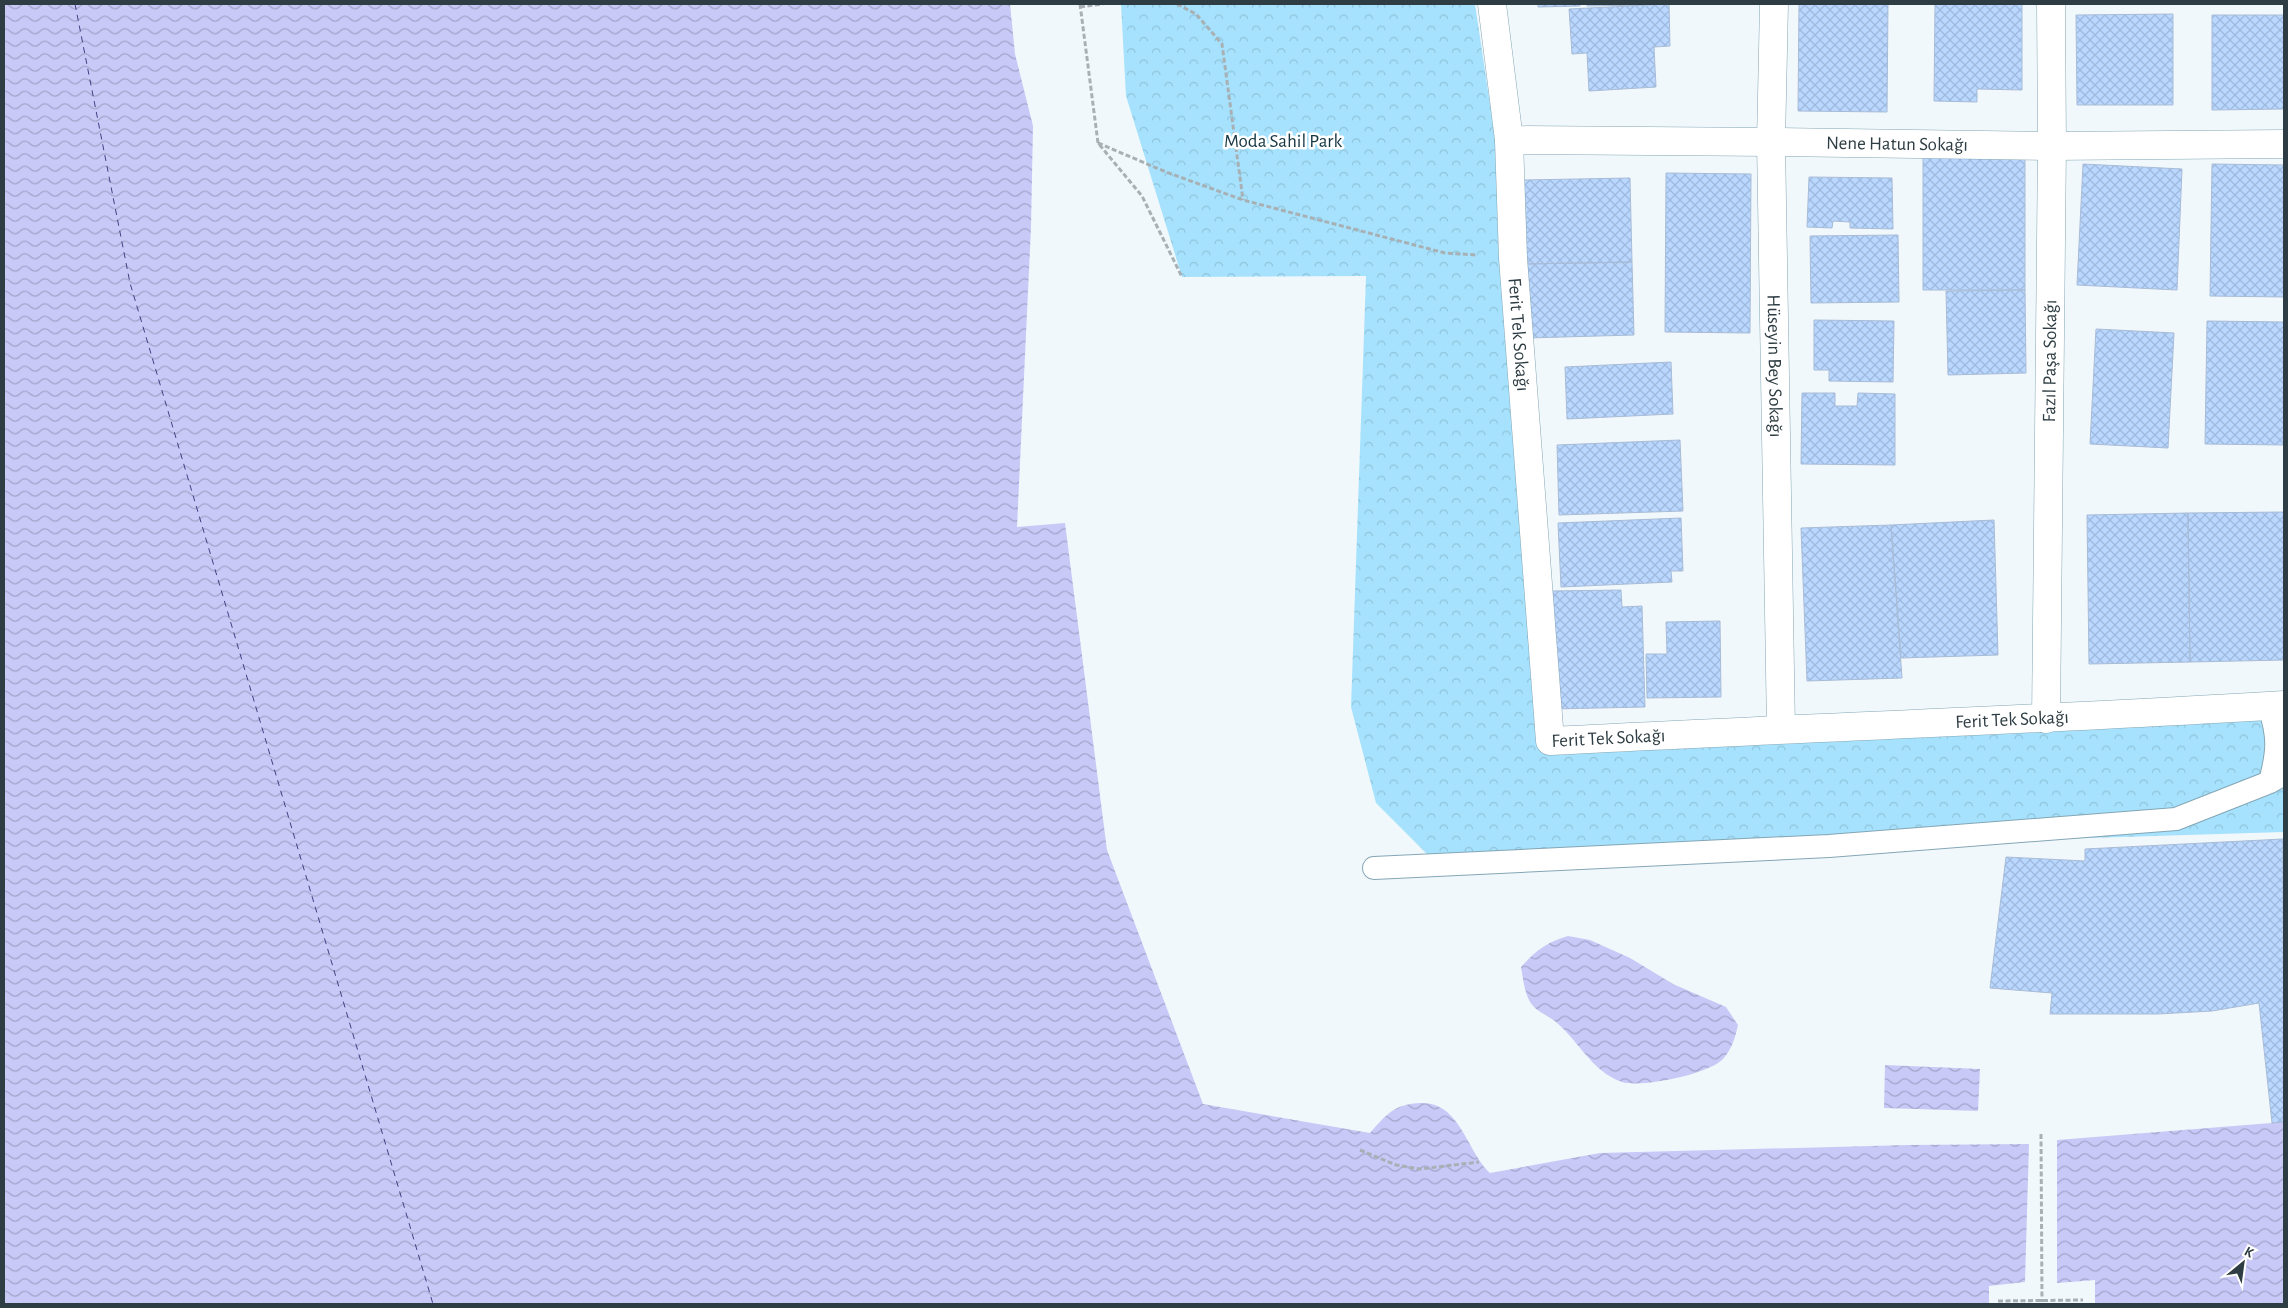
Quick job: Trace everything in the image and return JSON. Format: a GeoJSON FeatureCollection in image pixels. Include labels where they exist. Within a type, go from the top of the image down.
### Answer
{"type":"FeatureCollection","features":[{"type":"Feature","properties":{"kind":"street","name":"Ferit Tek Sokağı"},"geometry":{"type":"LineString","coordinates":[[1492,4],[1509,140],[1513,258],[1550,741],[1781,729],[2046,719],[2277,706]]}},
{"type":"Feature","properties":{"kind":"street","name":"Hüseyin Bey Sokağı"},"geometry":{"type":"LineString","coordinates":[[1774,4],[1771,142],[1781,729]]}},
{"type":"Feature","properties":{"kind":"street","name":"Fazıl Paşa Sokağı"},"geometry":{"type":"LineString","coordinates":[[2046,719],[2052,146],[2051,4]]}},
{"type":"Feature","properties":{"kind":"street","name":"Nene Hatun Sokağı"},"geometry":{"type":"LineString","coordinates":[[1509,140],[2052,146],[2284,144]]}},
{"type":"Feature","properties":{"kind":"lane"},"geometry":{"type":"LineString","coordinates":[[1374,868],[1828,846],[2176,820],[2277,778],[2277,706]]}},
{"type":"Feature","properties":{"kind":"path"},"geometry":{"type":"LineString","coordinates":[[1103,4],[1080,6],[1098,143],[1142,196],[1182,276]]}},
{"type":"Feature","properties":{"kind":"path"},"geometry":{"type":"LineString","coordinates":[[1177,4],[1196,14],[1222,44],[1243,200]]}},
{"type":"Feature","properties":{"kind":"path"},"geometry":{"type":"LineString","coordinates":[[1098,143],[1166,172],[1243,200],[1445,253],[1513,258]]}},
{"type":"Feature","properties":{"kind":"path"},"geometry":{"type":"LineString","coordinates":[[2042,1134],[2042,1302]]}},
{"type":"Feature","properties":{"kind":"path"},"geometry":{"type":"LineString","coordinates":[[1360,1150],[1396,1165],[1420,1169],[1479,1162]]}},
{"type":"Feature","properties":{"kind":"path"},"geometry":{"type":"LineString","coordinates":[[1998,1302],[2083,1300]]}},
{"type":"Feature","properties":{"kind":"green space","name":"Moda Sahil Park"},"geometry":{"type":"Polygon","coordinates":[[[1121,4],[1475,4],[1513,258],[1550,741],[2284,705],[2284,832],[1431,858],[1376,803],[1351,707],[1366,276],[1182,277],[1126,96],[1121,4]]]}},
{"type":"Feature","properties":{"kind":"water"},"geometry":{"type":"Polygon","coordinates":[[[4,4],[1010,4],[1015,54],[1033,126],[1031,227],[1017,527],[1065,523],[1107,850],[1203,1104],[1370,1133],[1386,1115],[1397,1108],[1404,1105],[1421,1103],[1434,1105],[1445,1110],[1454,1119],[1490,1173],[1600,1153],[1909,1145],[2029,1144],[2025,1282],[1989,1286],[1989,1304],[4,1304],[4,4]]]}},
{"type":"Feature","properties":{"kind":"water"},"geometry":{"type":"Polygon","coordinates":[[[1568,936],[1590,940],[1630,958],[1673,984],[1726,1007],[1738,1025],[1733,1043],[1723,1059],[1704,1070],[1675,1078],[1644,1083],[1622,1082],[1601,1070],[1561,1026],[1533,1006],[1525,988],[1521,967],[1542,948],[1568,936]]]}},
{"type":"Feature","properties":{"kind":"water"},"geometry":{"type":"Polygon","coordinates":[[[1885,1065],[1980,1069],[1978,1111],[1884,1108],[1885,1065]]]}},
{"type":"Feature","properties":{"kind":"water"},"geometry":{"type":"Polygon","coordinates":[[[2284,1122],[2284,1304],[2095,1304],[2095,1280],[2057,1283],[2057,1140],[2284,1122]]]}},
{"type":"Feature","properties":{"kind":"building"},"geometry":{"type":"Polygon","coordinates":[[[1538,4],[1580,4],[1580,6],[1538,7],[1538,4]]]}},
{"type":"Feature","properties":{"kind":"building"},"geometry":{"type":"Polygon","coordinates":[[[1587,4],[1644,4],[1644,5],[1587,6],[1587,4]]]}},
{"type":"Feature","properties":{"kind":"building"},"geometry":{"type":"Polygon","coordinates":[[[1669,4],[1670,46],[1654,47],[1656,87],[1589,91],[1587,53],[1572,54],[1569,9],[1669,4]]]}},
{"type":"Feature","properties":{"kind":"building"},"geometry":{"type":"Polygon","coordinates":[[[1799,4],[1888,4],[1887,112],[1798,111],[1799,4]]]}},
{"type":"Feature","properties":{"kind":"building"},"geometry":{"type":"Polygon","coordinates":[[[1935,4],[2022,4],[2022,90],[1977,89],[1977,102],[1934,101],[1935,4]]]}},
{"type":"Feature","properties":{"kind":"building"},"geometry":{"type":"Polygon","coordinates":[[[2173,14],[2173,105],[2077,105],[2076,15],[2173,14]]]}},
{"type":"Feature","properties":{"kind":"building"},"geometry":{"type":"Polygon","coordinates":[[[2212,15],[2284,15],[2284,109],[2212,110],[2212,15]]]}},
{"type":"Feature","properties":{"kind":"building"},"geometry":{"type":"Polygon","coordinates":[[[1923,155],[2025,155],[2025,290],[1923,290],[1923,155]]]}},
{"type":"Feature","properties":{"kind":"building"},"geometry":{"type":"Polygon","coordinates":[[[2083,164],[2182,169],[2177,290],[2077,285],[2083,164]]]}},
{"type":"Feature","properties":{"kind":"building"},"geometry":{"type":"Polygon","coordinates":[[[2212,164],[2284,165],[2284,297],[2210,296],[2212,164]]]}},
{"type":"Feature","properties":{"kind":"building"},"geometry":{"type":"Polygon","coordinates":[[[1666,173],[1751,174],[1750,333],[1665,332],[1666,173]]]}},
{"type":"Feature","properties":{"kind":"building"},"geometry":{"type":"Polygon","coordinates":[[[1809,177],[1892,178],[1893,229],[1850,228],[1850,222],[1833,221],[1832,228],[1807,227],[1809,177]]]}},
{"type":"Feature","properties":{"kind":"building"},"geometry":{"type":"Polygon","coordinates":[[[1630,178],[1632,262],[1525,264],[1523,180],[1630,178]]]}},
{"type":"Feature","properties":{"kind":"building"},"geometry":{"type":"Polygon","coordinates":[[[1898,235],[1899,302],[1811,303],[1810,236],[1898,235]]]}},
{"type":"Feature","properties":{"kind":"building"},"geometry":{"type":"Polygon","coordinates":[[[1632,262],[1634,335],[1527,338],[1525,264],[1632,262]]]}},
{"type":"Feature","properties":{"kind":"building"},"geometry":{"type":"Polygon","coordinates":[[[2025,290],[2026,373],[1948,375],[1946,291],[2025,290]]]}},
{"type":"Feature","properties":{"kind":"building"},"geometry":{"type":"Polygon","coordinates":[[[1814,320],[1894,321],[1893,382],[1829,381],[1829,370],[1814,370],[1814,320]]]}},
{"type":"Feature","properties":{"kind":"building"},"geometry":{"type":"Polygon","coordinates":[[[2207,321],[2284,322],[2284,445],[2205,444],[2207,321]]]}},
{"type":"Feature","properties":{"kind":"building"},"geometry":{"type":"Polygon","coordinates":[[[2096,329],[2174,333],[2168,448],[2090,444],[2096,329]]]}},
{"type":"Feature","properties":{"kind":"building"},"geometry":{"type":"Polygon","coordinates":[[[1671,362],[1673,414],[1567,419],[1565,367],[1671,362]]]}},
{"type":"Feature","properties":{"kind":"building"},"geometry":{"type":"Polygon","coordinates":[[[1802,393],[1835,393],[1835,406],[1857,406],[1858,393],[1895,394],[1895,465],[1801,464],[1802,393]]]}},
{"type":"Feature","properties":{"kind":"building"},"geometry":{"type":"Polygon","coordinates":[[[1680,440],[1683,511],[1559,515],[1557,445],[1680,440]]]}},
{"type":"Feature","properties":{"kind":"building"},"geometry":{"type":"Polygon","coordinates":[[[2284,512],[2284,660],[2190,662],[2188,513],[2284,512]]]}},
{"type":"Feature","properties":{"kind":"building"},"geometry":{"type":"Polygon","coordinates":[[[2188,513],[2190,662],[2089,664],[2087,515],[2188,513]]]}},
{"type":"Feature","properties":{"kind":"building"},"geometry":{"type":"Polygon","coordinates":[[[1681,518],[1683,571],[1671,571],[1672,582],[1561,587],[1558,523],[1681,518]]]}},
{"type":"Feature","properties":{"kind":"building"},"geometry":{"type":"Polygon","coordinates":[[[1994,520],[1998,655],[1901,658],[1891,525],[1994,520]]]}},
{"type":"Feature","properties":{"kind":"building"},"geometry":{"type":"Polygon","coordinates":[[[1891,525],[1902,678],[1807,681],[1801,528],[1891,525]]]}},
{"type":"Feature","properties":{"kind":"building"},"geometry":{"type":"Polygon","coordinates":[[[1621,590],[1622,607],[1642,606],[1645,707],[1553,709],[1550,591],[1621,590]]]}},
{"type":"Feature","properties":{"kind":"building"},"geometry":{"type":"Polygon","coordinates":[[[1720,621],[1721,697],[1647,698],[1646,654],[1667,654],[1666,622],[1720,621]]]}},
{"type":"Feature","properties":{"kind":"building"},"geometry":{"type":"Polygon","coordinates":[[[2283,839],[2284,1122],[2272,1123],[2259,1003],[2212,1011],[2158,1014],[2050,1014],[2052,993],[1990,988],[2006,857],[2085,861],[2085,849],[2283,839]]]}},
{"type":"Feature","properties":{"kind":"ferry route"},"geometry":{"type":"LineString","coordinates":[[75,4],[130,283],[433,1304]]}}]}
